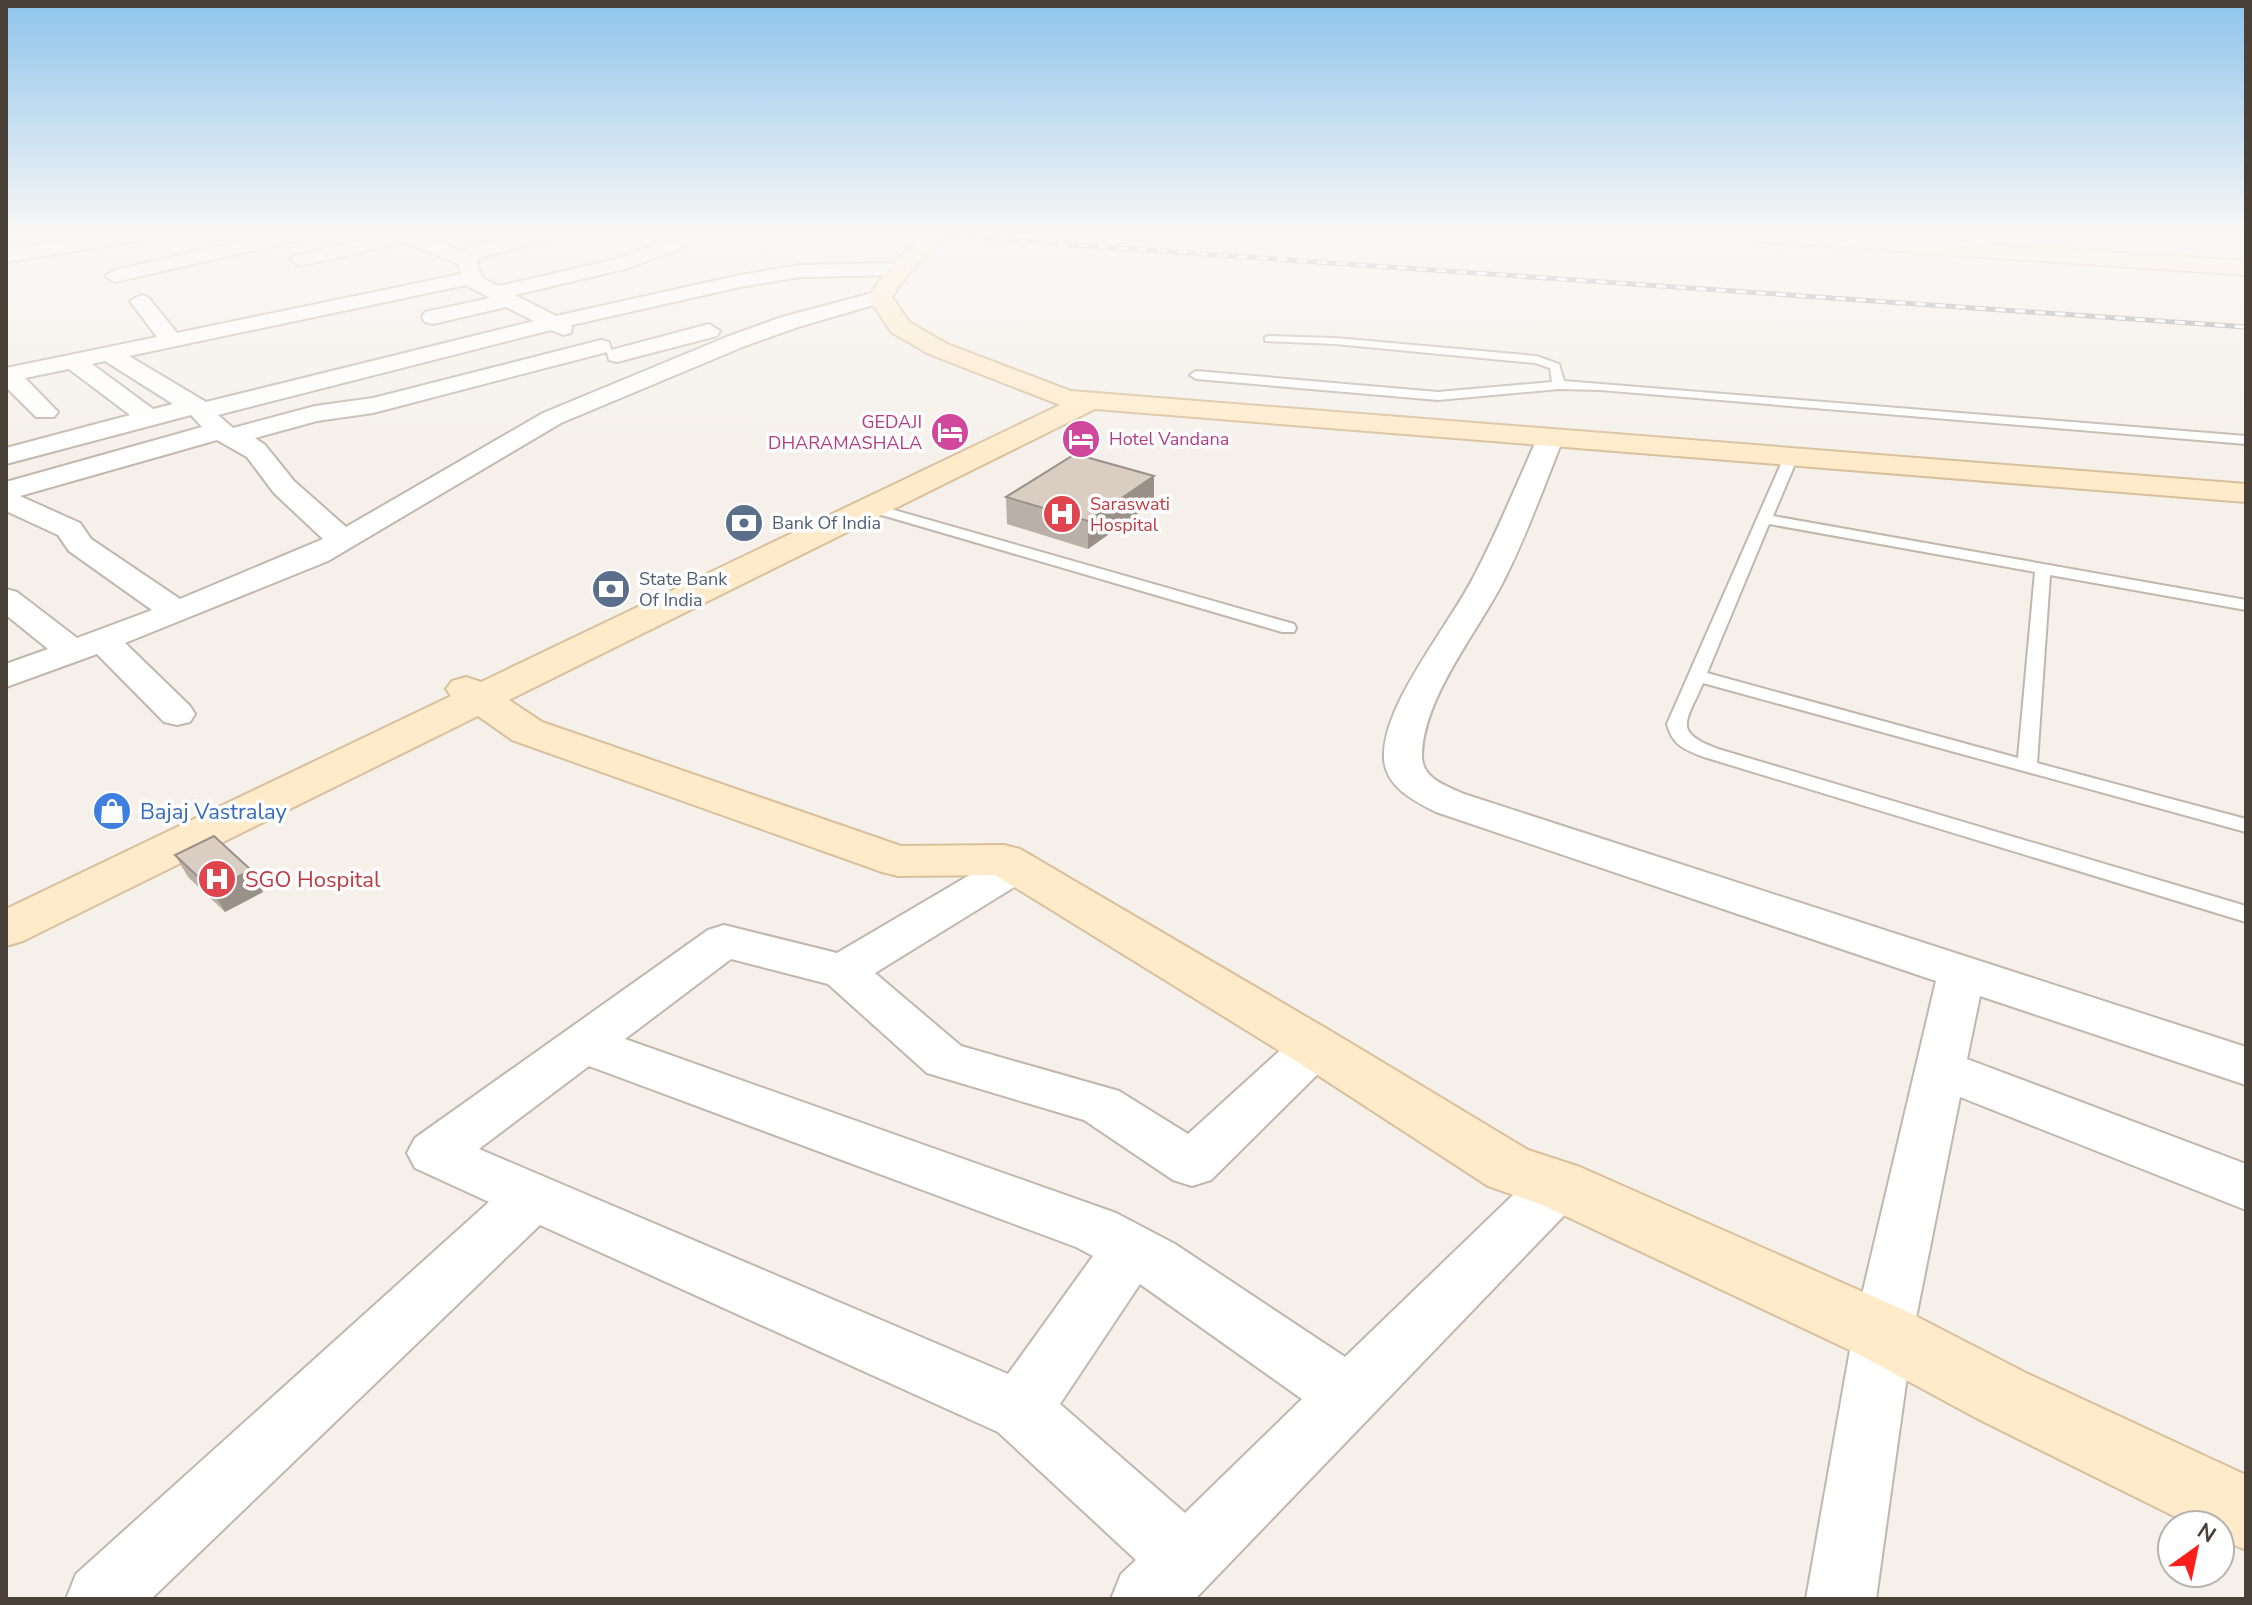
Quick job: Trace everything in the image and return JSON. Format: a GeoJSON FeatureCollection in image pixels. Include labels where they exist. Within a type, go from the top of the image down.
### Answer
{"type":"FeatureCollection","features":[{"type":"Feature","properties":{"kind":"main road"},"geometry":{"type":"LineString","coordinates":[[888,309],[900,327],[938,349],[1078,400],[2246,493]]}},
{"type":"Feature","properties":{"kind":"main road"},"geometry":{"type":"LineString","coordinates":[[6,908],[873,508],[1078,400]]}},
{"type":"Feature","properties":{"kind":"main road"},"geometry":{"type":"LineString","coordinates":[[6,929],[473,694],[1078,400]]}},
{"type":"Feature","properties":{"kind":"main road"},"geometry":{"type":"LineString","coordinates":[[473,694],[527,731],[898,861],[1004,860],[1017,866],[1056,893],[1315,1047],[1509,1169],[1559,1185],[1883,1333],[2002,1396],[2246,1513]]}},
{"type":"Feature","properties":{"kind":"street"},"geometry":{"type":"LineString","coordinates":[[147,309],[170,339]]}},
{"type":"Feature","properties":{"kind":"street"},"geometry":{"type":"LineString","coordinates":[[7,375],[319,309]]}},
{"type":"Feature","properties":{"kind":"street"},"geometry":{"type":"LineString","coordinates":[[433,317],[461,309]]}},
{"type":"Feature","properties":{"kind":"street"},"geometry":{"type":"LineString","coordinates":[[526,309],[657,374]]}},
{"type":"Feature","properties":{"kind":"street"},"geometry":{"type":"LineString","coordinates":[[6,491],[209,413],[616,309]]}},
{"type":"Feature","properties":{"kind":"street"},"geometry":{"type":"LineString","coordinates":[[6,456],[149,418],[209,413],[510,370],[794,309]]}},
{"type":"Feature","properties":{"kind":"street"},"geometry":{"type":"LineString","coordinates":[[6,676],[177,612],[343,541],[552,418],[790,322],[837,309]]}},
{"type":"Feature","properties":{"kind":"street"},"geometry":{"type":"LineString","coordinates":[[108,353],[209,413],[256,451],[284,487],[343,541]]}},
{"type":"Feature","properties":{"kind":"street"},"geometry":{"type":"LineString","coordinates":[[73,361],[149,418]]}},
{"type":"Feature","properties":{"kind":"street"},"geometry":{"type":"LineString","coordinates":[[510,370],[575,409]]}},
{"type":"Feature","properties":{"kind":"street"},"geometry":{"type":"LineString","coordinates":[[7,375],[45,412]]}},
{"type":"Feature","properties":{"kind":"street"},"geometry":{"type":"LineString","coordinates":[[1550,439],[1489,579],[1412,712],[1403,757],[1407,774],[1424,791],[1450,803],[2246,1066]]}},
{"type":"Feature","properties":{"kind":"street"},"geometry":{"type":"LineString","coordinates":[[6,500],[69,529],[80,545],[177,612]]}},
{"type":"Feature","properties":{"kind":"street"},"geometry":{"type":"LineString","coordinates":[[6,599],[87,646],[177,714]]}},
{"type":"Feature","properties":{"kind":"street"},"geometry":{"type":"LineString","coordinates":[[843,971],[1017,866]]}},
{"type":"Feature","properties":{"kind":"street"},"geometry":{"type":"LineString","coordinates":[[1315,1047],[1192,1164],[1101,1105],[945,1060],[843,971],[724,941],[434,1153],[1020,1410],[1166,1579],[1559,1185]]}},
{"type":"Feature","properties":{"kind":"street"},"geometry":{"type":"LineString","coordinates":[[1841,1599],[1883,1333],[1961,973]]}},
{"type":"Feature","properties":{"kind":"street"},"geometry":{"type":"LineString","coordinates":[[584,1044],[1096,1230],[1155,1262],[1348,1395]]}},
{"type":"Feature","properties":{"kind":"street"},"geometry":{"type":"LineString","coordinates":[[1941,1069],[2246,1187]]}},
{"type":"Feature","properties":{"kind":"street"},"geometry":{"type":"LineString","coordinates":[[101,1599],[532,1197]]}},
{"type":"Feature","properties":{"kind":"street"},"geometry":{"type":"LineString","coordinates":[[1020,1410],[1131,1249]]}},
{"type":"Feature","properties":{"kind":"lane"},"geometry":{"type":"LineString","coordinates":[[1269,339],[1335,341],[1536,360],[1555,366],[1559,385]]}},
{"type":"Feature","properties":{"kind":"lane"},"geometry":{"type":"LineString","coordinates":[[1196,375],[1438,396],[1559,385],[1600,386],[2246,440]]}},
{"type":"Feature","properties":{"kind":"lane"},"geometry":{"type":"LineString","coordinates":[[1791,457],[1676,724],[1679,736],[1692,746],[2246,914]]}},
{"type":"Feature","properties":{"kind":"lane"},"geometry":{"type":"LineString","coordinates":[[873,508],[1288,628]]}},
{"type":"Feature","properties":{"kind":"lane"},"geometry":{"type":"LineString","coordinates":[[1764,519],[2246,605]]}},
{"type":"Feature","properties":{"kind":"lane"},"geometry":{"type":"LineString","coordinates":[[2027,766],[2043,569]]}},
{"type":"Feature","properties":{"kind":"lane"},"geometry":{"type":"LineString","coordinates":[[1697,676],[2246,826]]}},
{"type":"Feature","properties":{"kind":"building"},"geometry":{"type":"Polygon","coordinates":[[[1075,454],[1154,476],[1088,521],[1006,497],[1075,454]]]}},
{"type":"Feature","properties":{"kind":"building"},"geometry":{"type":"Polygon","coordinates":[[[214,836],[251,870],[212,890],[175,855],[214,836]]]}},
{"type":"Feature","properties":{"kind":"railway"},"geometry":{"type":"LineString","coordinates":[[1988,309],[2246,327]]}},
{"type":"Feature","properties":{"kind":"place","name":"GEDAJI DHARAMASHALA"},"geometry":{"type":"Point","coordinates":[950,432]}},
{"type":"Feature","properties":{"kind":"place","name":"Hotel Vandana"},"geometry":{"type":"Point","coordinates":[1081,439]}},
{"type":"Feature","properties":{"kind":"place","name":"Saraswati Hospital"},"geometry":{"type":"Point","coordinates":[1062,514]}},
{"type":"Feature","properties":{"kind":"place","name":"Bank Of India"},"geometry":{"type":"Point","coordinates":[744,523]}},
{"type":"Feature","properties":{"kind":"place","name":"State Bank Of India"},"geometry":{"type":"Point","coordinates":[611,589]}},
{"type":"Feature","properties":{"kind":"place","name":"Bajaj Vastralay"},"geometry":{"type":"Point","coordinates":[112,811]}},
{"type":"Feature","properties":{"kind":"place","name":"SGO Hospital"},"geometry":{"type":"Point","coordinates":[217,879]}}]}
